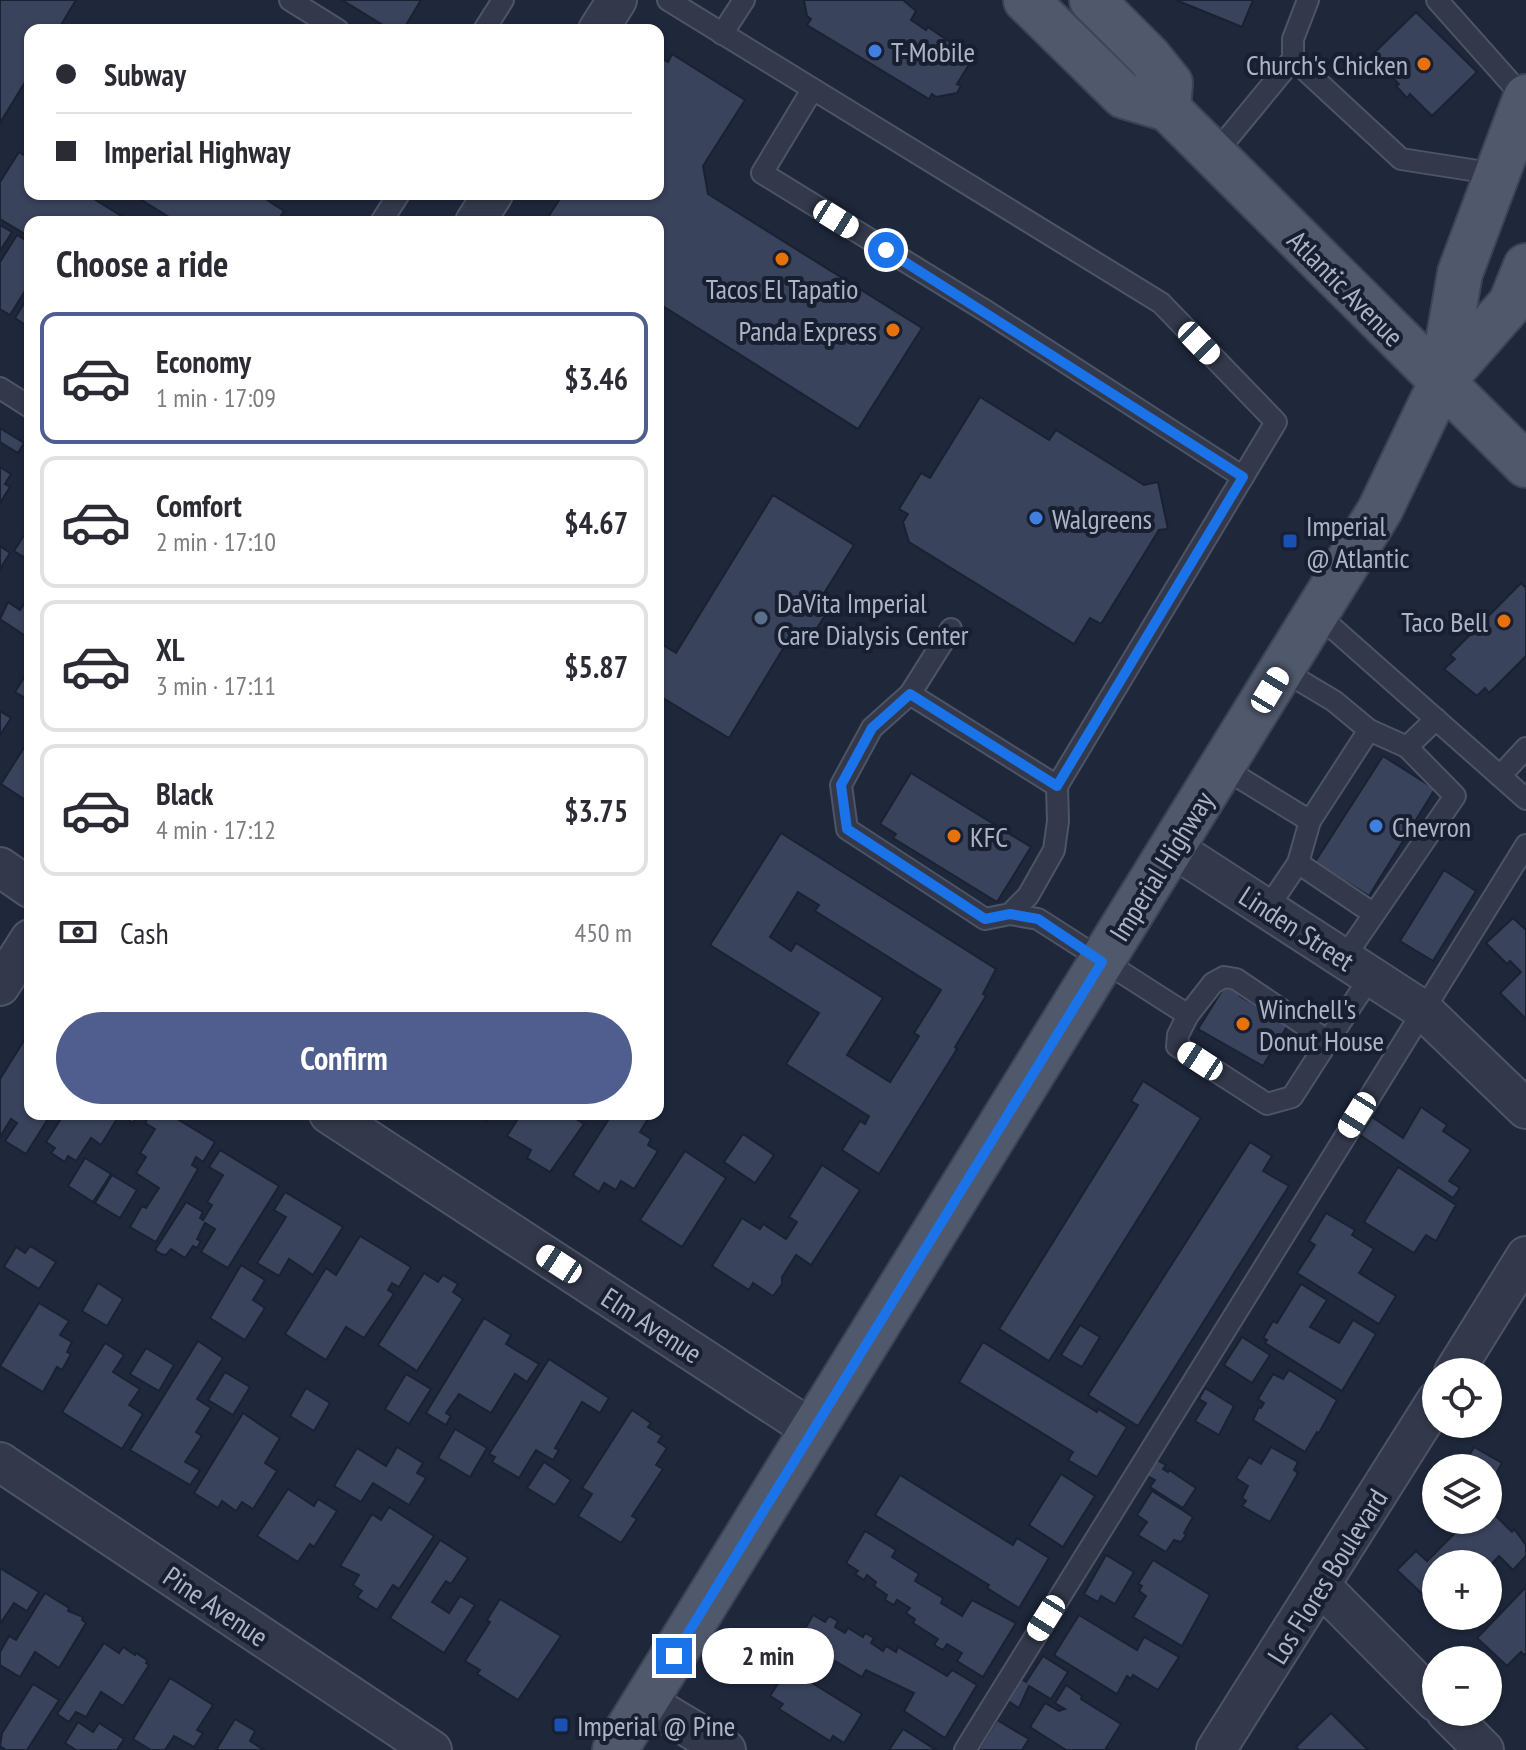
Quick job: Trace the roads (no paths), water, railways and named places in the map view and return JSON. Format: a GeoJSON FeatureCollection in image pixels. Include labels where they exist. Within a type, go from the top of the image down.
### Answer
{"type":"FeatureCollection","features":[{"type":"Feature","properties":{"kind":"main road","name":"Atlantic Avenue"},"geometry":{"type":"LineString","coordinates":[[1026,0],[1124,96],[1168,109],[1526,465]]}},
{"type":"Feature","properties":{"kind":"main road"},"geometry":{"type":"LineString","coordinates":[[1092,0],[1149,57],[1170,83],[1168,109]]}},
{"type":"Feature","properties":{"kind":"main road","name":"Imperial Highway"},"geometry":{"type":"LineString","coordinates":[[1441,383],[1460,273],[1526,99]]}},
{"type":"Feature","properties":{"kind":"main road","name":"Imperial Highway"},"geometry":{"type":"LineString","coordinates":[[615,1750],[1380,510],[1441,383],[1511,303],[1526,266]]}},
{"type":"Feature","properties":{"kind":"street"},"geometry":{"type":"LineString","coordinates":[[602,24],[617,0]]}},
{"type":"Feature","properties":{"kind":"street","name":"Linden Street"},"geometry":{"type":"LineString","coordinates":[[1173,848],[1423,1010],[1526,1109]]}},
{"type":"Feature","properties":{"kind":"street"},"geometry":{"type":"LineString","coordinates":[[0,867],[24,884]]}},
{"type":"Feature","properties":{"kind":"street"},"geometry":{"type":"LineString","coordinates":[[0,986],[24,948]]}},
{"type":"Feature","properties":{"kind":"street","name":"Elm Avenue"},"geometry":{"type":"LineString","coordinates":[[338,1120],[814,1431]]}},
{"type":"Feature","properties":{"kind":"street"},"geometry":{"type":"LineString","coordinates":[[1463,1358],[1526,1256]]}},
{"type":"Feature","properties":{"kind":"street","name":"Los Flores Boulevard"},"geometry":{"type":"LineString","coordinates":[[1216,1750],[1422,1424]]}},
{"type":"Feature","properties":{"kind":"street","name":"Pine Avenue"},"geometry":{"type":"LineString","coordinates":[[0,1462],[432,1750]]}},
{"type":"Feature","properties":{"kind":"street"},"geometry":{"type":"LineString","coordinates":[[1321,1586],[1422,1688]]}},
{"type":"Feature","properties":{"kind":"street"},"geometry":{"type":"LineString","coordinates":[[646,1702],[726,1750]]}},
{"type":"Feature","properties":{"kind":"street"},"geometry":{"type":"LineString","coordinates":[[1460,1726],[1484,1750]]}},
{"type":"Feature","properties":{"kind":"lane"},"geometry":{"type":"LineString","coordinates":[[290,0],[328,24]]}},
{"type":"Feature","properties":{"kind":"lane"},"geometry":{"type":"LineString","coordinates":[[488,24],[503,0]]}},
{"type":"Feature","properties":{"kind":"lane"},"geometry":{"type":"LineString","coordinates":[[668,0],[1161,303],[1276,422],[1057,786],[1058,821],[1054,850],[1028,896],[1010,914]]}},
{"type":"Feature","properties":{"kind":"lane"},"geometry":{"type":"LineString","coordinates":[[722,34],[744,0]]}},
{"type":"Feature","properties":{"kind":"lane"},"geometry":{"type":"LineString","coordinates":[[1214,155],[1293,59],[1293,39],[1308,0]]}},
{"type":"Feature","properties":{"kind":"lane"},"geometry":{"type":"LineString","coordinates":[[1437,0],[1526,99]]}},
{"type":"Feature","properties":{"kind":"lane"},"geometry":{"type":"LineString","coordinates":[[1293,59],[1401,159],[1497,174]]}},
{"type":"Feature","properties":{"kind":"lane"},"geometry":{"type":"LineString","coordinates":[[812,90],[762,173],[986,311],[1243,477]]}},
{"type":"Feature","properties":{"kind":"lane"},"geometry":{"type":"LineString","coordinates":[[0,388],[24,403]]}},
{"type":"Feature","properties":{"kind":"lane"},"geometry":{"type":"LineString","coordinates":[[1317,614],[1526,799]]}},
{"type":"Feature","properties":{"kind":"lane"},"geometry":{"type":"LineString","coordinates":[[951,629],[910,694],[872,728],[841,785],[847,829],[985,919],[1010,914],[1038,919],[1188,1015]]}},
{"type":"Feature","properties":{"kind":"lane"},"geometry":{"type":"LineString","coordinates":[[1282,670],[1334,701],[1369,730],[1407,747],[1455,796],[1374,914],[1328,1041],[1292,1097],[1267,1104],[1177,1046],[1178,1035],[1188,1015],[1213,983],[1224,977],[1236,979],[1328,1041]]}},
{"type":"Feature","properties":{"kind":"lane"},"geometry":{"type":"LineString","coordinates":[[910,694],[1057,786]]}},
{"type":"Feature","properties":{"kind":"lane"},"geometry":{"type":"LineString","coordinates":[[1407,747],[1436,719]]}},
{"type":"Feature","properties":{"kind":"lane"},"geometry":{"type":"LineString","coordinates":[[1267,909],[1298,863],[1310,821],[1369,730]]}},
{"type":"Feature","properties":{"kind":"lane"},"geometry":{"type":"LineString","coordinates":[[1500,776],[1526,748]]}},
{"type":"Feature","properties":{"kind":"lane"},"geometry":{"type":"LineString","coordinates":[[1222,767],[1310,821]]}},
{"type":"Feature","properties":{"kind":"lane"},"geometry":{"type":"LineString","coordinates":[[965,1750],[1526,845]]}},
{"type":"Feature","properties":{"kind":"lane"},"geometry":{"type":"LineString","coordinates":[[1298,863],[1374,914]]}},
{"type":"Feature","properties":{"kind":"place","name":"T-Mobile"},"geometry":{"type":"Point","coordinates":[875,51]}},
{"type":"Feature","properties":{"kind":"place","name":"Church's Chicken"},"geometry":{"type":"Point","coordinates":[1424,64]}},
{"type":"Feature","properties":{"kind":"place","name":"Tacos El Tapatio"},"geometry":{"type":"Point","coordinates":[782,259]}},
{"type":"Feature","properties":{"kind":"place","name":"Panda Express"},"geometry":{"type":"Point","coordinates":[893,330]}},
{"type":"Feature","properties":{"kind":"place","name":"Walgreens"},"geometry":{"type":"Point","coordinates":[1036,518]}},
{"type":"Feature","properties":{"kind":"place","name":"Imperial @ Atlantic"},"geometry":{"type":"Point","coordinates":[1290,541]}},
{"type":"Feature","properties":{"kind":"place","name":"DaVita Imperial Care Dialysis Center"},"geometry":{"type":"Point","coordinates":[761,618]}},
{"type":"Feature","properties":{"kind":"place","name":"Taco Bell"},"geometry":{"type":"Point","coordinates":[1504,621]}},
{"type":"Feature","properties":{"kind":"place","name":"Chevron"},"geometry":{"type":"Point","coordinates":[1376,826]}},
{"type":"Feature","properties":{"kind":"place","name":"KFC"},"geometry":{"type":"Point","coordinates":[954,836]}},
{"type":"Feature","properties":{"kind":"place","name":"Winchell's Donut House"},"geometry":{"type":"Point","coordinates":[1243,1024]}},
{"type":"Feature","properties":{"kind":"place","name":"Imperial @ Pine"},"geometry":{"type":"Point","coordinates":[561,1725]}}]}
